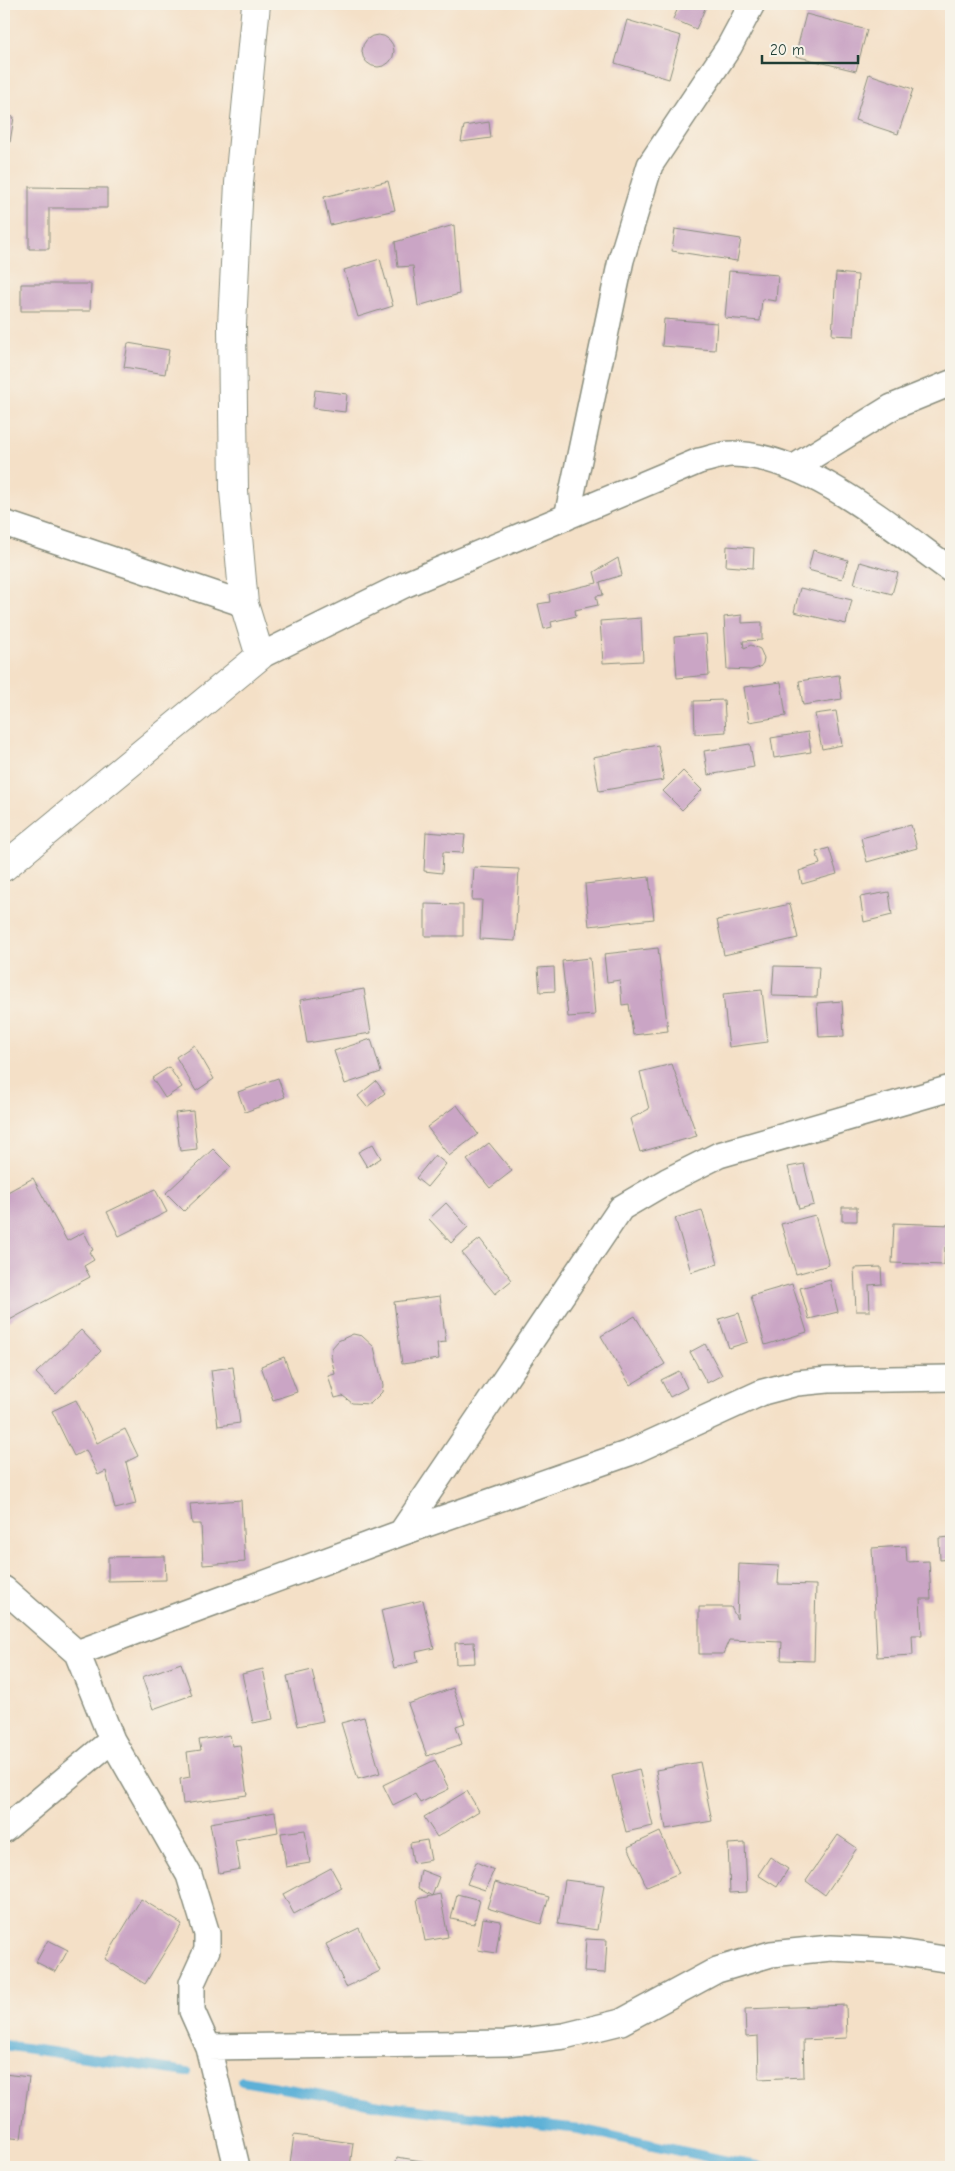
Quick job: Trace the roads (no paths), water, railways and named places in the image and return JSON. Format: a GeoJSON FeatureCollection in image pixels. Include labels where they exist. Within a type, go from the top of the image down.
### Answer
{"type":"FeatureCollection","features":[{"type":"Feature","properties":{"kind":"street"},"geometry":{"type":"LineString","coordinates":[[256,4],[240,183],[232,325],[234,491],[244,604],[260,656]]}},
{"type":"Feature","properties":{"kind":"street"},"geometry":{"type":"LineString","coordinates":[[567,517],[621,260],[650,165],[729,47],[752,4]]}},
{"type":"Feature","properties":{"kind":"street"},"geometry":{"type":"LineString","coordinates":[[793,468],[892,407],[951,383]]}},
{"type":"Feature","properties":{"kind":"street"},"geometry":{"type":"LineString","coordinates":[[4,866],[260,656],[404,584],[699,461],[731,454],[750,456],[793,468],[823,482],[858,504],[951,570]]}},
{"type":"Feature","properties":{"kind":"street"},"geometry":{"type":"LineString","coordinates":[[4,524],[244,604]]}},
{"type":"Feature","properties":{"kind":"street"},"geometry":{"type":"LineString","coordinates":[[400,1533],[621,1208],[666,1181],[720,1155],[951,1088]]}},
{"type":"Feature","properties":{"kind":"street"},"geometry":{"type":"LineString","coordinates":[[77,1654],[400,1533],[629,1453],[763,1392],[797,1383],[828,1380],[951,1378]]}},
{"type":"Feature","properties":{"kind":"street"},"geometry":{"type":"LineString","coordinates":[[4,1589],[77,1654],[112,1740],[189,1875],[207,1934],[208,1950],[192,1983],[192,2011],[208,2047],[237,2167]]}},
{"type":"Feature","properties":{"kind":"street"},"geometry":{"type":"LineString","coordinates":[[4,1830],[112,1740]]}},
{"type":"Feature","properties":{"kind":"street"},"geometry":{"type":"LineString","coordinates":[[208,2047],[506,2044],[564,2036],[621,2022],[718,1970],[772,1954],[831,1948],[892,1951],[951,1960]]}},
{"type":"Feature","properties":{"kind":"waterway"},"geometry":{"type":"LineString","coordinates":[[4,2045],[187,2072]]}},
{"type":"Feature","properties":{"kind":"waterway"},"geometry":{"type":"LineString","coordinates":[[242,2081],[385,2106],[579,2129],[727,2161],[765,2167]]}}]}
